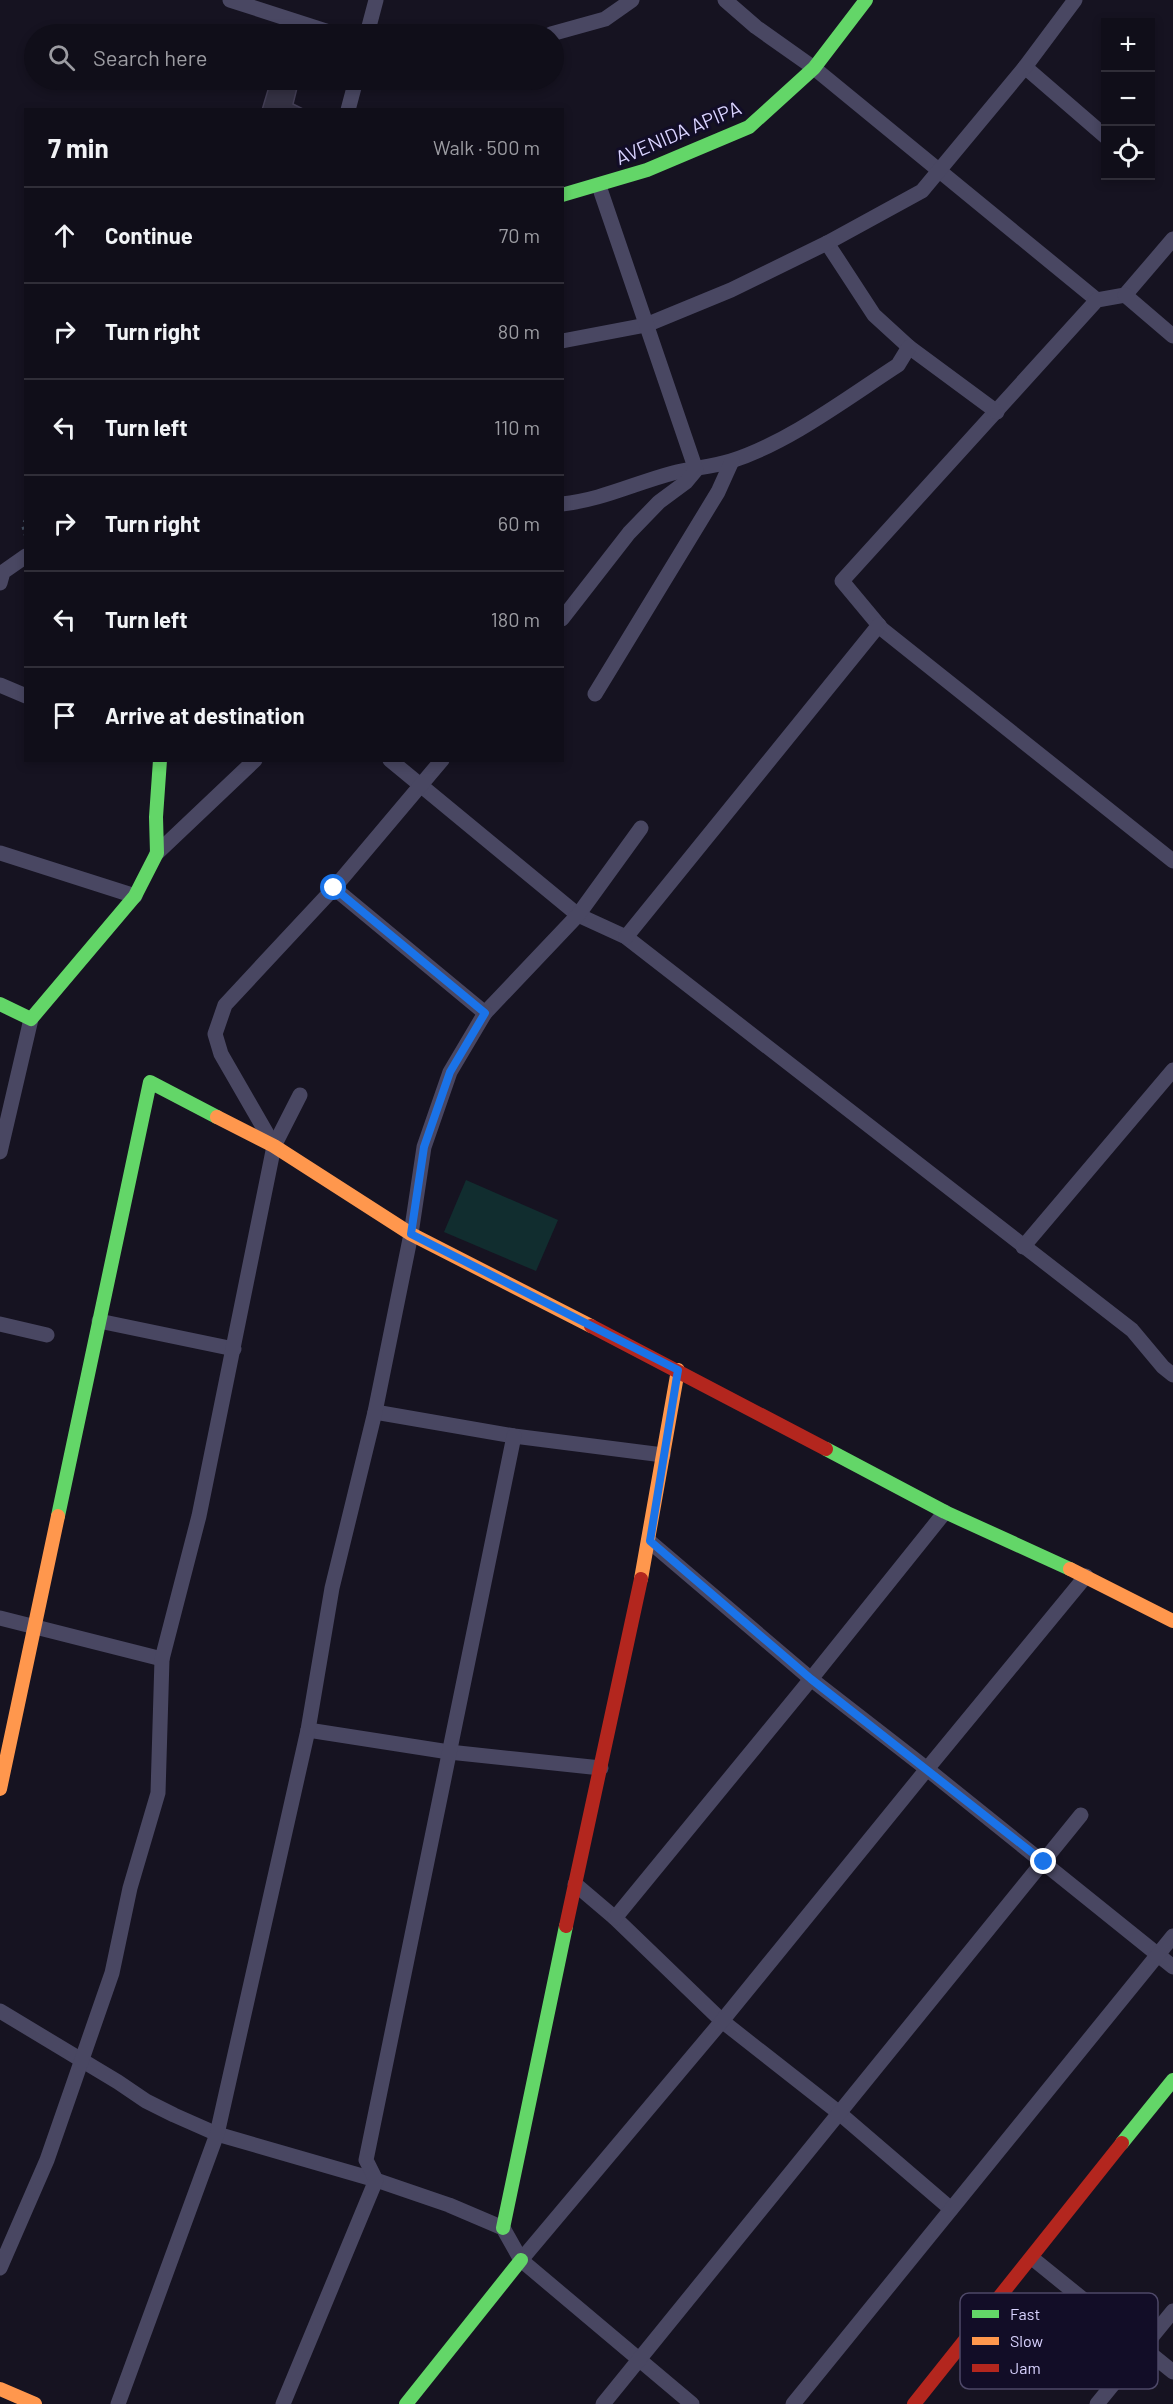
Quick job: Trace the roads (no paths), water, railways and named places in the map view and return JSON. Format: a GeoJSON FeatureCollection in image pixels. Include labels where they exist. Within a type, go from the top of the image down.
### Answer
{"type":"FeatureCollection","features":[{"type":"Feature","properties":{"kind":"street"},"geometry":{"type":"LineString","coordinates":[[230,0],[304,24]]}},
{"type":"Feature","properties":{"kind":"street"},"geometry":{"type":"LineString","coordinates":[[370,24],[376,0]]}},
{"type":"Feature","properties":{"kind":"street"},"geometry":{"type":"LineString","coordinates":[[564,30],[605,19],[632,0]]}},
{"type":"Feature","properties":{"kind":"street"},"geometry":{"type":"LineString","coordinates":[[725,0],[756,27],[814,68],[1097,300]]}},
{"type":"Feature","properties":{"kind":"street","name":"AVENIDA APIPA"},"geometry":{"type":"LineString","coordinates":[[564,195],[647,170],[749,127],[814,68],[866,0]]}},
{"type":"Feature","properties":{"kind":"street"},"geometry":{"type":"LineString","coordinates":[[564,341],[646,325],[731,290],[827,243],[922,191],[1025,67],[1075,0]]}},
{"type":"Feature","properties":{"kind":"street"},"geometry":{"type":"LineString","coordinates":[[1025,67],[1101,133]]}},
{"type":"Feature","properties":{"kind":"street"},"geometry":{"type":"LineString","coordinates":[[349,108],[353,90]]}},
{"type":"Feature","properties":{"kind":"street"},"geometry":{"type":"LineString","coordinates":[[599,186],[696,470]]}},
{"type":"Feature","properties":{"kind":"street"},"geometry":{"type":"LineString","coordinates":[[1173,239],[1125,295],[1097,300],[842,581],[879,625],[1173,861]]}},
{"type":"Feature","properties":{"kind":"street"},"geometry":{"type":"LineString","coordinates":[[827,243],[874,315],[909,347],[997,412]]}},
{"type":"Feature","properties":{"kind":"street"},"geometry":{"type":"LineString","coordinates":[[1125,295],[1173,336]]}},
{"type":"Feature","properties":{"kind":"street"},"geometry":{"type":"LineString","coordinates":[[564,504],[598,498],[675,472],[696,470],[732,461],[778,441],[898,365],[909,347]]}},
{"type":"Feature","properties":{"kind":"street"},"geometry":{"type":"LineString","coordinates":[[595,694],[718,492],[732,461]]}},
{"type":"Feature","properties":{"kind":"street"},"geometry":{"type":"LineString","coordinates":[[564,616],[629,533],[659,502],[686,482],[696,470]]}},
{"type":"Feature","properties":{"kind":"street"},"geometry":{"type":"LineString","coordinates":[[0,583],[3,572],[24,557]]}},
{"type":"Feature","properties":{"kind":"street"},"geometry":{"type":"LineString","coordinates":[[626,937],[879,625]]}},
{"type":"Feature","properties":{"kind":"street"},"geometry":{"type":"LineString","coordinates":[[0,685],[24,695]]}},
{"type":"Feature","properties":{"kind":"street"},"geometry":{"type":"LineString","coordinates":[[158,853],[156,818],[160,762]]}},
{"type":"Feature","properties":{"kind":"street"},"geometry":{"type":"LineString","coordinates":[[0,1152],[31,1019],[135,896],[158,853],[253,762]]}},
{"type":"Feature","properties":{"kind":"street"},"geometry":{"type":"LineString","coordinates":[[392,762],[578,915],[626,937],[1132,1330],[1163,1367],[1173,1375]]}},
{"type":"Feature","properties":{"kind":"street"},"geometry":{"type":"LineString","coordinates":[[274,1146],[221,1054],[215,1034],[225,1005],[334,888],[440,762]]}},
{"type":"Feature","properties":{"kind":"street"},"geometry":{"type":"LineString","coordinates":[[117,2404],[217,2134],[308,1730],[332,1587],[375,1412],[411,1234],[424,1147],[450,1072],[485,1013],[578,915],[641,828]]}},
{"type":"Feature","properties":{"kind":"street"},"geometry":{"type":"LineString","coordinates":[[0,853],[135,896]]}},
{"type":"Feature","properties":{"kind":"street"},"geometry":{"type":"LineString","coordinates":[[334,888],[485,1013]]}},
{"type":"Feature","properties":{"kind":"street"},"geometry":{"type":"LineString","coordinates":[[0,1004],[31,1019]]}},
{"type":"Feature","properties":{"kind":"street"},"geometry":{"type":"LineString","coordinates":[[1023,1247],[1173,1070]]}},
{"type":"Feature","properties":{"kind":"street"},"geometry":{"type":"LineString","coordinates":[[0,1789],[150,1082],[274,1146],[411,1234],[678,1370],[945,1512],[1086,1576],[1173,1621]]}},
{"type":"Feature","properties":{"kind":"street"},"geometry":{"type":"LineString","coordinates":[[0,2268],[47,2160],[112,1974],[130,1888],[158,1793],[162,1659],[199,1516],[274,1146],[300,1095]]}},
{"type":"Feature","properties":{"kind":"street"},"geometry":{"type":"LineString","coordinates":[[99,1321],[234,1349]]}},
{"type":"Feature","properties":{"kind":"street"},"geometry":{"type":"LineString","coordinates":[[0,1324],[47,1335]]}},
{"type":"Feature","properties":{"kind":"street"},"geometry":{"type":"LineString","coordinates":[[503,2228],[574,1884],[650,1541],[678,1370]]}},
{"type":"Feature","properties":{"kind":"street"},"geometry":{"type":"LineString","coordinates":[[375,1412],[514,1436],[663,1455]]}},
{"type":"Feature","properties":{"kind":"street"},"geometry":{"type":"LineString","coordinates":[[283,2404],[376,2180],[366,2160],[514,1436]]}},
{"type":"Feature","properties":{"kind":"street"},"geometry":{"type":"LineString","coordinates":[[615,1918],[945,1512]]}},
{"type":"Feature","properties":{"kind":"street"},"geometry":{"type":"LineString","coordinates":[[650,1541],[811,1679],[927,1768],[1173,1966]]}},
{"type":"Feature","properties":{"kind":"street"},"geometry":{"type":"LineString","coordinates":[[406,2404],[521,2260],[722,2021],[1086,1576]]}},
{"type":"Feature","properties":{"kind":"street"},"geometry":{"type":"LineString","coordinates":[[0,1618],[162,1659]]}},
{"type":"Feature","properties":{"kind":"street"},"geometry":{"type":"LineString","coordinates":[[308,1730],[449,1752],[601,1768]]}},
{"type":"Feature","properties":{"kind":"street"},"geometry":{"type":"LineString","coordinates":[[603,2404],[1081,1815]]}},
{"type":"Feature","properties":{"kind":"street"},"geometry":{"type":"LineString","coordinates":[[574,1884],[615,1918],[722,2021],[838,2112],[951,2209]]}},
{"type":"Feature","properties":{"kind":"street"},"geometry":{"type":"LineString","coordinates":[[793,2404],[1173,1936]]}},
{"type":"Feature","properties":{"kind":"street"},"geometry":{"type":"LineString","coordinates":[[0,2011],[146,2101],[217,2134],[376,2180],[449,2205],[503,2228],[521,2260],[692,2404]]}},
{"type":"Feature","properties":{"kind":"street"},"geometry":{"type":"LineString","coordinates":[[1004,2293],[1173,2080]]}},
{"type":"Feature","properties":{"kind":"street"},"geometry":{"type":"LineString","coordinates":[[1032,2258],[1076,2293]]}},
{"type":"Feature","properties":{"kind":"street"},"geometry":{"type":"LineString","coordinates":[[1158,2330],[1173,2311]]}},
{"type":"Feature","properties":{"kind":"street"},"geometry":{"type":"LineString","coordinates":[[914,2404],[960,2347]]}},
{"type":"Feature","properties":{"kind":"street"},"geometry":{"type":"LineString","coordinates":[[1158,2359],[1173,2372]]}},
{"type":"Feature","properties":{"kind":"street"},"geometry":{"type":"LineString","coordinates":[[0,2389],[35,2404]]}},
{"type":"Feature","properties":{"kind":"street"},"geometry":{"type":"LineString","coordinates":[[1097,2404],[1109,2389]]}}]}
